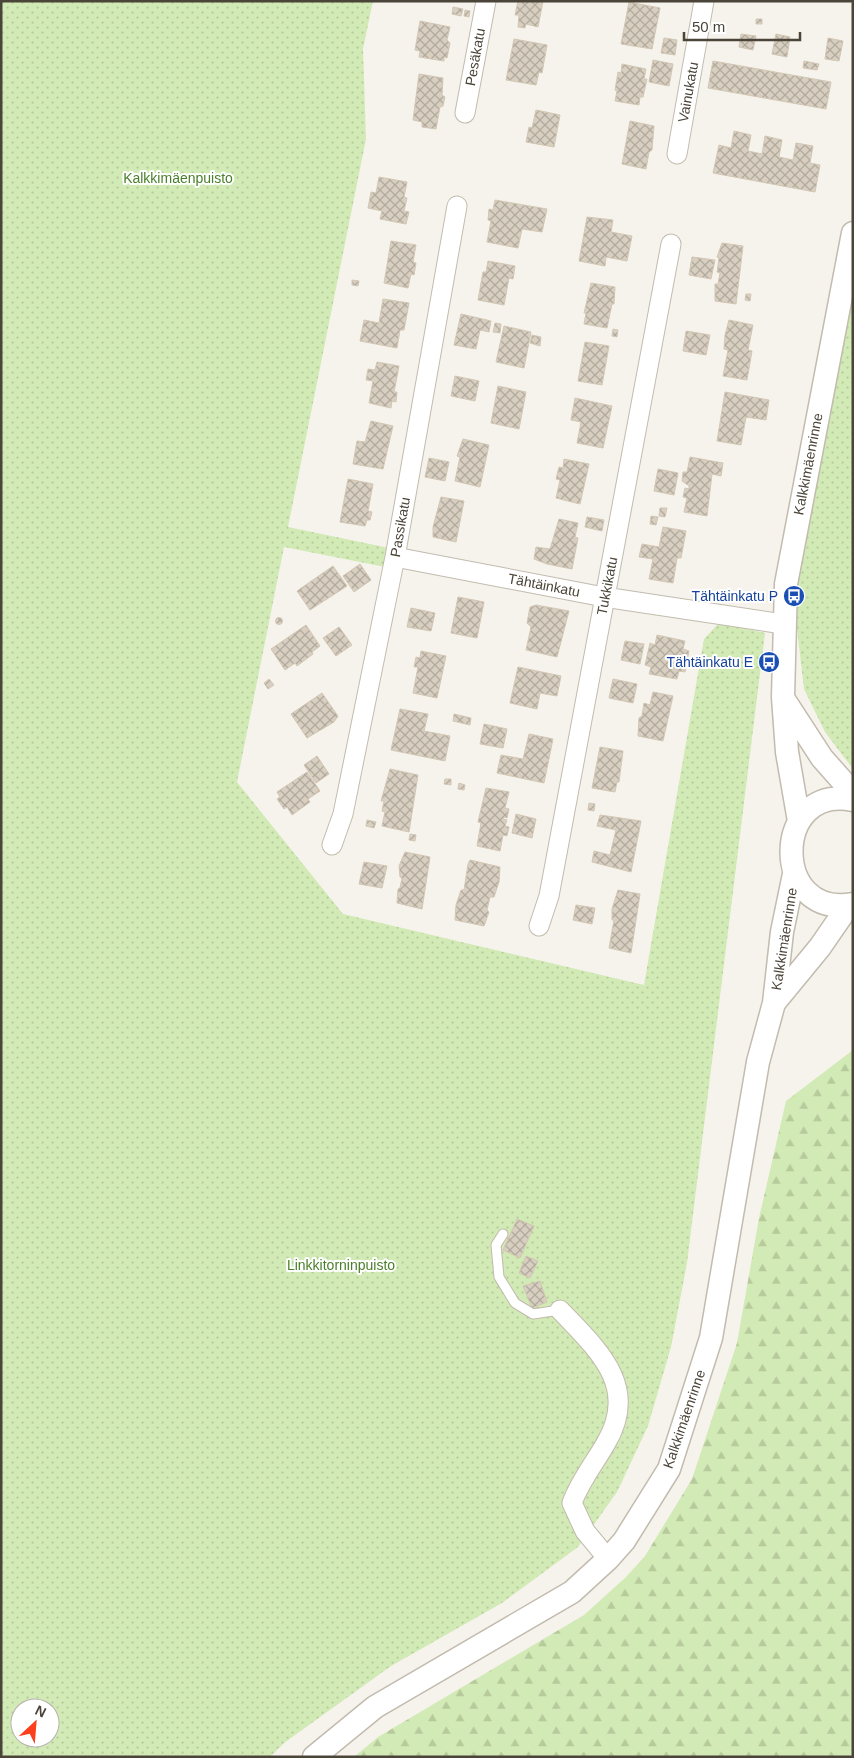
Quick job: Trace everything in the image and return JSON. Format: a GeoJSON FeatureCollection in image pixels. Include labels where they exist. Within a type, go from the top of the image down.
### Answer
{"type":"FeatureCollection","features":[{"type":"Feature","properties":{"kind":"street","name":"Pesäkatu"},"geometry":{"type":"LineString","coordinates":[[465,113],[486,1]]}},
{"type":"Feature","properties":{"kind":"street","name":"Vainukatu"},"geometry":{"type":"LineString","coordinates":[[677,154],[704,1]]}},
{"type":"Feature","properties":{"kind":"street","name":"Passikatu"},"geometry":{"type":"LineString","coordinates":[[332,845],[344,814],[395,557],[457,206]]}},
{"type":"Feature","properties":{"kind":"street","name":"Kalkkimäenrinne"},"geometry":{"type":"LineString","coordinates":[[800,821],[787,752],[783,697],[783,624],[790,554],[853,232]]}},
{"type":"Feature","properties":{"kind":"street","name":"Tukkikatu"},"geometry":{"type":"LineString","coordinates":[[539,926],[549,896],[671,244]]}},
{"type":"Feature","properties":{"kind":"street","name":"Tähtäinkatu"},"geometry":{"type":"LineString","coordinates":[[395,557],[604,597],[783,624]]}},
{"type":"Feature","properties":{"kind":"street"},"geometry":{"type":"LineString","coordinates":[[783,697],[822,758],[853,793]]}},
{"type":"Feature","properties":{"kind":"street"},"geometry":{"type":"LineString","coordinates":[[851,905],[838,905],[817,898],[800,884],[791,864],[790,841],[800,821],[816,806],[826,801],[837,799],[853,800]]}},
{"type":"Feature","properties":{"kind":"street","name":"Kalkkimäenrinne"},"geometry":{"type":"LineString","coordinates":[[314,1757],[374,1708],[572,1592],[608,1559],[624,1541],[669,1469],[711,1338],[758,1062],[774,1004],[782,932],[794,874]]}},
{"type":"Feature","properties":{"kind":"street","name":"Kalkkimäenrinne"},"geometry":{"type":"LineString","coordinates":[[774,1004],[851,905]]}},
{"type":"Feature","properties":{"kind":"street"},"geometry":{"type":"LineString","coordinates":[[560,1310],[602,1355],[620,1394],[617,1415],[607,1442],[579,1485],[572,1503],[585,1531],[608,1559]]}},
{"type":"Feature","properties":{"kind":"lane"},"geometry":{"type":"LineString","coordinates":[[503,1234],[496,1245],[499,1277],[515,1303],[534,1314],[560,1310]]}},
{"type":"Feature","properties":{"kind":"green space","name":"Linkkitorninpuisto"},"geometry":{"type":"Polygon","coordinates":[[[1,1],[373,1],[363,49],[366,139],[288,527],[389,548],[385,567],[284,547],[237,782],[343,914],[644,985],[704,639],[719,623],[765,633],[687,1263],[671,1347],[648,1426],[617,1492],[578,1547],[502,1603],[391,1666],[284,1743],[270,1757],[1,1757],[1,1]]]}},
{"type":"Feature","properties":{"kind":"green space"},"geometry":{"type":"Polygon","coordinates":[[[853,287],[853,769],[825,732],[804,689],[794,603],[802,548],[853,287]]]}},
{"type":"Feature","properties":{"kind":"green space"},"geometry":{"type":"Polygon","coordinates":[[[853,1050],[853,1757],[354,1757],[378,1737],[584,1615],[626,1577],[645,1556],[692,1479],[737,1343],[759,1218],[786,1101],[853,1050]]]}},
{"type":"Feature","properties":{"kind":"building"},"geometry":{"type":"Polygon","coordinates":[[[518,1],[543,1],[538,27],[526,24],[525,28],[518,27],[519,15],[515,15],[518,1]]]}},
{"type":"Feature","properties":{"kind":"building"},"geometry":{"type":"Polygon","coordinates":[[[629,2],[660,8],[652,49],[621,44],[629,2]]]}},
{"type":"Feature","properties":{"kind":"building"},"geometry":{"type":"Polygon","coordinates":[[[453,7],[463,9],[461,16],[452,14],[453,7]]]}},
{"type":"Feature","properties":{"kind":"building"},"geometry":{"type":"Polygon","coordinates":[[[465,10],[470,11],[469,17],[464,16],[465,10]]]}},
{"type":"Feature","properties":{"kind":"building"},"geometry":{"type":"Polygon","coordinates":[[[756,19],[762,19],[762,24],[756,24],[756,19]]]}},
{"type":"Feature","properties":{"kind":"building"},"geometry":{"type":"Polygon","coordinates":[[[420,21],[450,27],[447,40],[450,43],[447,58],[444,57],[444,61],[419,57],[420,51],[415,50],[420,21]]]}},
{"type":"Feature","properties":{"kind":"building"},"geometry":{"type":"Polygon","coordinates":[[[741,34],[756,36],[753,50],[739,47],[741,34]]]}},
{"type":"Feature","properties":{"kind":"building"},"geometry":{"type":"Polygon","coordinates":[[[776,34],[790,37],[787,57],[772,54],[776,34]]]}},
{"type":"Feature","properties":{"kind":"building"},"geometry":{"type":"Polygon","coordinates":[[[664,38],[677,40],[675,55],[661,53],[664,38]]]}},
{"type":"Feature","properties":{"kind":"building"},"geometry":{"type":"Polygon","coordinates":[[[828,38],[843,41],[839,61],[825,59],[828,38]]]}},
{"type":"Feature","properties":{"kind":"building"},"geometry":{"type":"Polygon","coordinates":[[[514,39],[547,45],[542,73],[539,72],[536,85],[506,80],[514,39]]]}},
{"type":"Feature","properties":{"kind":"building"},"geometry":{"type":"Polygon","coordinates":[[[653,60],[673,64],[669,86],[649,82],[653,60]]]}},
{"type":"Feature","properties":{"kind":"building"},"geometry":{"type":"Polygon","coordinates":[[[713,61],[831,82],[826,109],[708,88],[713,61]]]}},
{"type":"Feature","properties":{"kind":"building"},"geometry":{"type":"Polygon","coordinates":[[[804,61],[819,64],[817,70],[803,68],[804,61]]]}},
{"type":"Feature","properties":{"kind":"building"},"geometry":{"type":"Polygon","coordinates":[[[622,64],[646,69],[644,79],[647,79],[639,105],[615,101],[618,72],[621,73],[622,64]]]}},
{"type":"Feature","properties":{"kind":"building"},"geometry":{"type":"Polygon","coordinates":[[[419,74],[443,78],[442,95],[445,97],[443,106],[440,107],[436,129],[422,127],[422,122],[413,120],[419,74]]]}},
{"type":"Feature","properties":{"kind":"building"},"geometry":{"type":"Polygon","coordinates":[[[536,110],[560,115],[554,147],[526,142],[529,127],[532,128],[536,110]]]}},
{"type":"Feature","properties":{"kind":"building"},"geometry":{"type":"Polygon","coordinates":[[[630,121],[654,126],[652,150],[649,152],[646,169],[622,164],[630,121]]]}},
{"type":"Feature","properties":{"kind":"building"},"geometry":{"type":"Polygon","coordinates":[[[734,131],[751,135],[748,151],[762,154],[765,136],[782,140],[779,157],[793,160],[796,143],[813,146],[810,163],[820,165],[815,192],[713,173],[719,145],[731,148],[734,131]]]}},
{"type":"Feature","properties":{"kind":"building"},"geometry":{"type":"Polygon","coordinates":[[[379,177],[407,182],[404,197],[407,198],[404,211],[409,212],[406,224],[380,219],[382,211],[368,208],[371,192],[376,193],[379,177]]]}},
{"type":"Feature","properties":{"kind":"building"},"geometry":{"type":"Polygon","coordinates":[[[495,200],[547,209],[542,232],[522,229],[518,248],[487,242],[491,221],[488,220],[489,209],[493,210],[495,200]]]}},
{"type":"Feature","properties":{"kind":"building"},"geometry":{"type":"Polygon","coordinates":[[[587,217],[613,220],[611,232],[632,236],[627,261],[606,257],[605,266],[579,261],[587,217]]]}},
{"type":"Feature","properties":{"kind":"building"},"geometry":{"type":"Polygon","coordinates":[[[391,241],[416,245],[413,262],[416,263],[414,275],[411,274],[408,288],[384,283],[391,241]]]}},
{"type":"Feature","properties":{"kind":"building"},"geometry":{"type":"Polygon","coordinates":[[[722,243],[743,246],[736,304],[715,301],[715,284],[718,284],[720,273],[717,272],[719,258],[717,257],[722,243]]]}},
{"type":"Feature","properties":{"kind":"building"},"geometry":{"type":"Polygon","coordinates":[[[692,257],[715,260],[711,279],[689,275],[692,257]]]}},
{"type":"Feature","properties":{"kind":"building"},"geometry":{"type":"Polygon","coordinates":[[[488,261],[515,266],[513,279],[509,278],[504,305],[478,300],[483,272],[486,272],[488,261]]]}},
{"type":"Feature","properties":{"kind":"building"},"geometry":{"type":"Polygon","coordinates":[[[352,280],[359,281],[358,286],[352,285],[352,280]]]}},
{"type":"Feature","properties":{"kind":"building"},"geometry":{"type":"Polygon","coordinates":[[[591,283],[615,287],[614,304],[612,304],[607,328],[584,324],[586,313],[584,313],[591,283]]]}},
{"type":"Feature","properties":{"kind":"building"},"geometry":{"type":"Polygon","coordinates":[[[746,294],[751,294],[750,301],[745,300],[746,294]]]}},
{"type":"Feature","properties":{"kind":"building"},"geometry":{"type":"Polygon","coordinates":[[[383,299],[409,303],[404,330],[400,330],[397,348],[360,341],[364,320],[379,323],[383,299]]]}},
{"type":"Feature","properties":{"kind":"building"},"geometry":{"type":"Polygon","coordinates":[[[461,314],[491,321],[489,332],[480,330],[476,349],[454,345],[461,314]]]}},
{"type":"Feature","properties":{"kind":"building"},"geometry":{"type":"Polygon","coordinates":[[[729,320],[753,325],[748,350],[752,351],[747,380],[723,376],[728,350],[724,349],[725,335],[729,320]]]}},
{"type":"Feature","properties":{"kind":"building"},"geometry":{"type":"Polygon","coordinates":[[[495,323],[501,324],[500,333],[493,332],[495,323]]]}},
{"type":"Feature","properties":{"kind":"building"},"geometry":{"type":"Polygon","coordinates":[[[504,326],[531,332],[524,368],[496,362],[504,326]]]}},
{"type":"Feature","properties":{"kind":"building"},"geometry":{"type":"Polygon","coordinates":[[[613,329],[618,330],[617,337],[612,336],[613,329]]]}},
{"type":"Feature","properties":{"kind":"building"},"geometry":{"type":"Polygon","coordinates":[[[686,331],[710,335],[706,355],[683,351],[686,331]]]}},
{"type":"Feature","properties":{"kind":"building"},"geometry":{"type":"Polygon","coordinates":[[[532,335],[541,337],[540,346],[530,343],[532,335]]]}},
{"type":"Feature","properties":{"kind":"building"},"geometry":{"type":"Polygon","coordinates":[[[585,342],[609,346],[602,385],[578,381],[585,342]]]}},
{"type":"Feature","properties":{"kind":"building"},"geometry":{"type":"Polygon","coordinates":[[[377,362],[399,366],[394,392],[397,392],[396,402],[392,401],[391,408],[369,403],[373,381],[366,380],[368,369],[375,370],[377,362]]]}},
{"type":"Feature","properties":{"kind":"building"},"geometry":{"type":"Polygon","coordinates":[[[455,376],[479,381],[475,401],[451,396],[455,376]]]}},
{"type":"Feature","properties":{"kind":"building"},"geometry":{"type":"Polygon","coordinates":[[[498,386],[526,392],[519,429],[491,423],[498,386]]]}},
{"type":"Feature","properties":{"kind":"building"},"geometry":{"type":"Polygon","coordinates":[[[725,392],[769,400],[766,420],[746,417],[741,445],[717,441],[725,392]]]}},
{"type":"Feature","properties":{"kind":"building"},"geometry":{"type":"Polygon","coordinates":[[[575,398],[612,406],[603,448],[577,443],[581,422],[571,420],[575,398]]]}},
{"type":"Feature","properties":{"kind":"building"},"geometry":{"type":"Polygon","coordinates":[[[371,421],[393,426],[383,469],[353,464],[357,441],[365,442],[371,421]]]}},
{"type":"Feature","properties":{"kind":"building"},"geometry":{"type":"Polygon","coordinates":[[[463,439],[489,445],[480,487],[455,481],[460,457],[457,456],[463,439]]]}},
{"type":"Feature","properties":{"kind":"building"},"geometry":{"type":"Polygon","coordinates":[[[690,457],[723,463],[721,476],[712,474],[707,516],[684,512],[687,498],[683,497],[685,488],[689,489],[689,486],[682,481],[683,472],[687,472],[690,457]]]}},
{"type":"Feature","properties":{"kind":"building"},"geometry":{"type":"Polygon","coordinates":[[[429,458],[449,462],[445,481],[425,477],[429,458]]]}},
{"type":"Feature","properties":{"kind":"building"},"geometry":{"type":"Polygon","coordinates":[[[564,459],[589,464],[580,504],[556,498],[560,480],[556,479],[559,467],[563,468],[564,459]]]}},
{"type":"Feature","properties":{"kind":"building"},"geometry":{"type":"Polygon","coordinates":[[[658,469],[678,473],[674,495],[654,491],[658,469]]]}},
{"type":"Feature","properties":{"kind":"building"},"geometry":{"type":"Polygon","coordinates":[[[348,479],[373,484],[368,511],[372,512],[370,520],[367,520],[365,526],[340,522],[348,479]]]}},
{"type":"Feature","properties":{"kind":"building"},"geometry":{"type":"Polygon","coordinates":[[[441,497],[464,501],[456,542],[433,537],[433,527],[441,497]]]}},
{"type":"Feature","properties":{"kind":"building"},"geometry":{"type":"Polygon","coordinates":[[[660,508],[667,508],[665,517],[659,516],[660,508]]]}},
{"type":"Feature","properties":{"kind":"building"},"geometry":{"type":"Polygon","coordinates":[[[651,516],[658,517],[656,525],[650,524],[651,516]]]}},
{"type":"Feature","properties":{"kind":"building"},"geometry":{"type":"Polygon","coordinates":[[[587,517],[604,520],[602,531],[585,527],[587,517]]]}},
{"type":"Feature","properties":{"kind":"building"},"geometry":{"type":"Polygon","coordinates":[[[559,519],[578,523],[575,537],[578,538],[572,569],[547,564],[534,559],[536,547],[550,549],[559,519]]]}},
{"type":"Feature","properties":{"kind":"building"},"geometry":{"type":"Polygon","coordinates":[[[663,527],[686,531],[681,558],[677,558],[673,583],[649,579],[653,559],[639,557],[642,544],[659,547],[663,527]]]}},
{"type":"Feature","properties":{"kind":"building"},"geometry":{"type":"Polygon","coordinates":[[[360,564],[371,580],[354,592],[343,576],[360,564]]]}},
{"type":"Feature","properties":{"kind":"building"},"geometry":{"type":"Polygon","coordinates":[[[333,566],[347,586],[310,610],[297,591],[333,566]]]}},
{"type":"Feature","properties":{"kind":"building"},"geometry":{"type":"Polygon","coordinates":[[[458,597],[484,602],[477,638],[451,633],[458,597]]]}},
{"type":"Feature","properties":{"kind":"building"},"geometry":{"type":"Polygon","coordinates":[[[536,605],[569,611],[557,657],[526,650],[531,627],[527,623],[530,607],[536,605]]]}},
{"type":"Feature","properties":{"kind":"building"},"geometry":{"type":"Polygon","coordinates":[[[411,608],[435,613],[431,631],[407,627],[411,608]]]}},
{"type":"Feature","properties":{"kind":"building"},"geometry":{"type":"Polygon","coordinates":[[[279,618],[282,621],[279,624],[276,621],[279,618]]]}},
{"type":"Feature","properties":{"kind":"building"},"geometry":{"type":"Polygon","coordinates":[[[306,625],[320,646],[297,666],[295,663],[285,670],[271,649],[306,625]]]}},
{"type":"Feature","properties":{"kind":"building"},"geometry":{"type":"Polygon","coordinates":[[[339,627],[352,645],[336,656],[323,638],[339,627]]]}},
{"type":"Feature","properties":{"kind":"building"},"geometry":{"type":"Polygon","coordinates":[[[657,635],[685,641],[683,649],[689,651],[685,672],[679,671],[677,679],[649,674],[651,667],[645,665],[650,643],[655,645],[657,635]]]}},
{"type":"Feature","properties":{"kind":"building"},"geometry":{"type":"Polygon","coordinates":[[[625,641],[644,644],[640,664],[621,660],[625,641]]]}},
{"type":"Feature","properties":{"kind":"building"},"geometry":{"type":"Polygon","coordinates":[[[421,651],[446,656],[437,698],[413,693],[418,667],[414,667],[416,657],[420,658],[421,651]]]}},
{"type":"Feature","properties":{"kind":"building"},"geometry":{"type":"Polygon","coordinates":[[[518,667],[561,676],[557,696],[540,693],[537,709],[510,703],[518,667]]]}},
{"type":"Feature","properties":{"kind":"building"},"geometry":{"type":"Polygon","coordinates":[[[269,679],[274,685],[268,689],[264,683],[269,679]]]}},
{"type":"Feature","properties":{"kind":"building"},"geometry":{"type":"Polygon","coordinates":[[[613,679],[637,684],[633,703],[609,698],[613,679]]]}},
{"type":"Feature","properties":{"kind":"building"},"geometry":{"type":"Polygon","coordinates":[[[653,692],[673,696],[663,741],[638,736],[639,718],[642,716],[644,703],[650,705],[653,692]]]}},
{"type":"Feature","properties":{"kind":"building"},"geometry":{"type":"Polygon","coordinates":[[[322,693],[338,716],[334,722],[307,738],[291,714],[322,693]]]}},
{"type":"Feature","properties":{"kind":"building"},"geometry":{"type":"Polygon","coordinates":[[[400,709],[428,714],[424,731],[450,736],[445,761],[391,750],[400,709]]]}},
{"type":"Feature","properties":{"kind":"building"},"geometry":{"type":"Polygon","coordinates":[[[454,714],[471,718],[470,725],[453,721],[454,714]]]}},
{"type":"Feature","properties":{"kind":"building"},"geometry":{"type":"Polygon","coordinates":[[[484,724],[507,729],[503,748],[480,744],[484,724]]]}},
{"type":"Feature","properties":{"kind":"building"},"geometry":{"type":"Polygon","coordinates":[[[529,734],[553,739],[544,783],[497,773],[501,755],[523,759],[529,734]]]}},
{"type":"Feature","properties":{"kind":"building"},"geometry":{"type":"Polygon","coordinates":[[[600,747],[623,751],[619,782],[617,782],[615,792],[592,788],[600,747]]]}},
{"type":"Feature","properties":{"kind":"building"},"geometry":{"type":"Polygon","coordinates":[[[317,756],[329,774],[316,783],[304,765],[317,756]]]}},
{"type":"Feature","properties":{"kind":"building"},"geometry":{"type":"Polygon","coordinates":[[[390,769],[418,775],[409,832],[382,826],[385,812],[382,811],[384,801],[381,801],[390,769]]]}},
{"type":"Feature","properties":{"kind":"building"},"geometry":{"type":"Polygon","coordinates":[[[307,772],[320,791],[308,799],[310,802],[292,815],[287,807],[284,809],[277,799],[280,797],[277,792],[307,772]]]}},
{"type":"Feature","properties":{"kind":"building"},"geometry":{"type":"Polygon","coordinates":[[[445,779],[451,779],[451,785],[444,784],[445,779]]]}},
{"type":"Feature","properties":{"kind":"building"},"geometry":{"type":"Polygon","coordinates":[[[459,783],[465,785],[464,790],[458,789],[459,783]]]}},
{"type":"Feature","properties":{"kind":"building"},"geometry":{"type":"Polygon","coordinates":[[[486,788],[509,792],[505,808],[509,809],[507,818],[504,817],[503,819],[507,820],[505,826],[509,827],[507,836],[503,835],[500,851],[477,846],[481,823],[478,822],[486,788]]]}},
{"type":"Feature","properties":{"kind":"building"},"geometry":{"type":"Polygon","coordinates":[[[589,803],[595,804],[594,811],[588,810],[589,803]]]}},
{"type":"Feature","properties":{"kind":"building"},"geometry":{"type":"Polygon","coordinates":[[[516,814],[536,819],[532,838],[512,833],[516,814]]]}},
{"type":"Feature","properties":{"kind":"building"},"geometry":{"type":"Polygon","coordinates":[[[600,815],[641,821],[631,872],[592,862],[594,851],[610,855],[616,830],[597,826],[600,815]]]}},
{"type":"Feature","properties":{"kind":"building"},"geometry":{"type":"Polygon","coordinates":[[[367,820],[376,822],[374,828],[366,826],[367,820]]]}},
{"type":"Feature","properties":{"kind":"building"},"geometry":{"type":"Polygon","coordinates":[[[410,834],[416,835],[415,841],[409,840],[410,834]]]}},
{"type":"Feature","properties":{"kind":"building"},"geometry":{"type":"Polygon","coordinates":[[[405,852],[430,857],[422,909],[397,903],[398,889],[400,888],[402,878],[400,877],[399,866],[405,852]]]}},
{"type":"Feature","properties":{"kind":"building"},"geometry":{"type":"Polygon","coordinates":[[[470,860],[500,867],[499,882],[494,897],[490,897],[487,910],[489,912],[484,926],[455,920],[456,905],[461,890],[464,890],[470,860]]]}},
{"type":"Feature","properties":{"kind":"building"},"geometry":{"type":"Polygon","coordinates":[[[364,862],[387,866],[382,888],[359,884],[364,862]]]}},
{"type":"Feature","properties":{"kind":"building"},"geometry":{"type":"Polygon","coordinates":[[[618,890],[640,894],[631,953],[609,948],[614,920],[612,920],[612,909],[618,890]]]}},
{"type":"Feature","properties":{"kind":"building"},"geometry":{"type":"Polygon","coordinates":[[[576,905],[595,908],[592,924],[573,920],[576,905]]]}},
{"type":"Feature","properties":{"kind":"building"},"geometry":{"type":"Polygon","coordinates":[[[517,1219],[534,1226],[520,1258],[503,1250],[517,1219]]]}},
{"type":"Feature","properties":{"kind":"building"},"geometry":{"type":"Polygon","coordinates":[[[526,1256],[538,1261],[530,1278],[519,1273],[526,1256]]]}},
{"type":"Feature","properties":{"kind":"building"},"geometry":{"type":"Polygon","coordinates":[[[540,1281],[547,1302],[532,1308],[523,1286],[540,1281]]]}},
{"type":"Feature","properties":{"kind":"place","name":"Tähtäinkatu P"},"geometry":{"type":"Point","coordinates":[794,596]}},
{"type":"Feature","properties":{"kind":"place","name":"Tähtäinkatu E"},"geometry":{"type":"Point","coordinates":[769,662]}},
{"type":"Feature","properties":{"kind":"park label","name":"Kalkkimäenpuisto"},"geometry":{"type":"Point","coordinates":[178,178]}}]}
